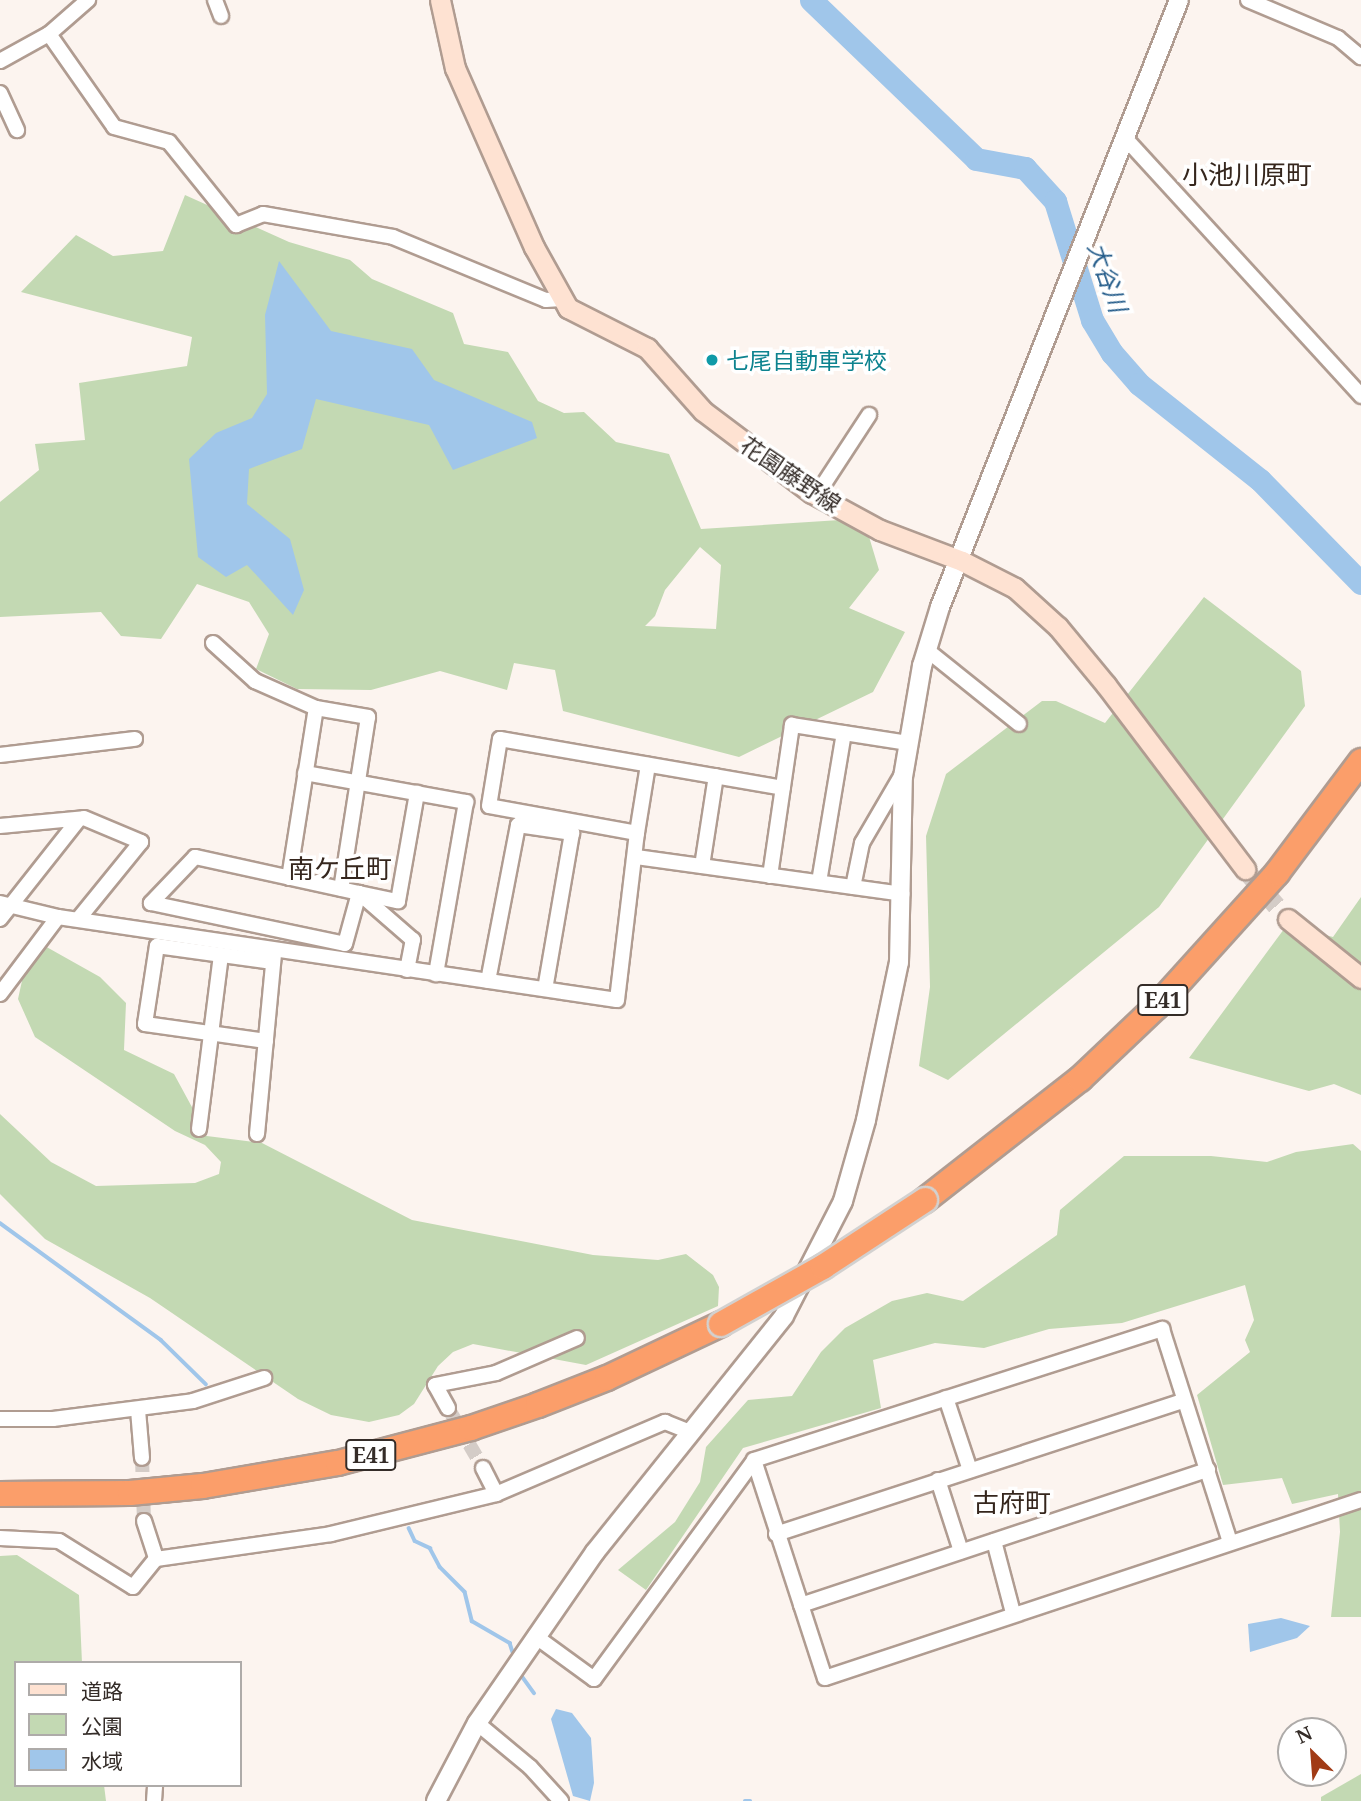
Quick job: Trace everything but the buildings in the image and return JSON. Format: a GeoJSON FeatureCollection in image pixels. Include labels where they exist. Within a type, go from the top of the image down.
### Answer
{"type":"FeatureCollection","features":[{"type":"Feature","properties":{"kind":"highway","name":"E41"},"geometry":{"type":"LineString","coordinates":[[0,1494],[154,1490],[338,1463],[459,1432],[538,1405],[607,1378],[721,1324],[823,1267],[925,1200],[1080,1079],[1157,1006],[1277,873],[1361,761]]}},
{"type":"Feature","properties":{"kind":"main road","name":"花園藤野線"},"geometry":{"type":"LineString","coordinates":[[440,0],[455,68],[561,299],[578,314],[647,348],[703,411],[816,496],[880,530],[962,561],[1015,588],[1058,627],[1245,869]]}},
{"type":"Feature","properties":{"kind":"main road"},"geometry":{"type":"LineString","coordinates":[[1288,919],[1361,978]]}},
{"type":"Feature","properties":{"kind":"street"},"geometry":{"type":"LineString","coordinates":[[0,61],[49,34],[72,6],[88,0]]}},
{"type":"Feature","properties":{"kind":"street"},"geometry":{"type":"LineString","coordinates":[[215,0],[221,16]]}},
{"type":"Feature","properties":{"kind":"street"},"geometry":{"type":"LineString","coordinates":[[436,1801],[477,1723],[535,1636],[630,1505],[692,1433],[784,1316],[843,1201],[889,1017],[899,962],[904,771],[927,650],[1179,0]]}},
{"type":"Feature","properties":{"kind":"street"},"geometry":{"type":"LineString","coordinates":[[1248,0],[1338,38],[1361,57]]}},
{"type":"Feature","properties":{"kind":"street"},"geometry":{"type":"LineString","coordinates":[[49,34],[114,127],[169,142],[236,225],[263,214],[393,237],[546,300],[561,299]]}},
{"type":"Feature","properties":{"kind":"street"},"geometry":{"type":"LineString","coordinates":[[0,93],[17,130]]}},
{"type":"Feature","properties":{"kind":"street"},"geometry":{"type":"LineString","coordinates":[[1125,138],[1361,396]]}},
{"type":"Feature","properties":{"kind":"street"},"geometry":{"type":"LineString","coordinates":[[816,496],[869,415]]}},
{"type":"Feature","properties":{"kind":"street"},"geometry":{"type":"LineString","coordinates":[[212,643],[256,681],[316,708],[368,717],[341,889]]}},
{"type":"Feature","properties":{"kind":"street"},"geometry":{"type":"LineString","coordinates":[[927,650],[1019,724]]}},
{"type":"Feature","properties":{"kind":"street"},"geometry":{"type":"LineString","coordinates":[[289,878],[316,708]]}},
{"type":"Feature","properties":{"kind":"street"},"geometry":{"type":"LineString","coordinates":[[770,876],[792,725],[908,743]]}},
{"type":"Feature","properties":{"kind":"street"},"geometry":{"type":"LineString","coordinates":[[820,883],[844,733]]}},
{"type":"Feature","properties":{"kind":"street"},"geometry":{"type":"LineString","coordinates":[[0,755],[135,739]]}},
{"type":"Feature","properties":{"kind":"street"},"geometry":{"type":"LineString","coordinates":[[637,833],[489,806],[499,739],[783,788]]}},
{"type":"Feature","properties":{"kind":"street"},"geometry":{"type":"LineString","coordinates":[[266,1041],[145,1024],[157,946],[221,955],[274,956],[407,970],[617,1000],[648,765]]}},
{"type":"Feature","properties":{"kind":"street"},"geometry":{"type":"LineString","coordinates":[[853,887],[862,843],[904,771]]}},
{"type":"Feature","properties":{"kind":"street"},"geometry":{"type":"LineString","coordinates":[[305,773],[466,802],[436,974]]}},
{"type":"Feature","properties":{"kind":"street"},"geometry":{"type":"LineString","coordinates":[[702,866],[716,776]]}},
{"type":"Feature","properties":{"kind":"street"},"geometry":{"type":"LineString","coordinates":[[394,923],[418,793]]}},
{"type":"Feature","properties":{"kind":"street"},"geometry":{"type":"LineString","coordinates":[[0,826],[79,819],[141,842],[80,917]]}},
{"type":"Feature","properties":{"kind":"street"},"geometry":{"type":"LineString","coordinates":[[0,919],[6,904],[79,819]]}},
{"type":"Feature","properties":{"kind":"street"},"geometry":{"type":"LineString","coordinates":[[488,981],[518,825],[572,833],[545,989]]}},
{"type":"Feature","properties":{"kind":"street"},"geometry":{"type":"LineString","coordinates":[[359,893],[345,944],[151,903],[195,857],[398,901]]}},
{"type":"Feature","properties":{"kind":"street"},"geometry":{"type":"LineString","coordinates":[[636,857],[902,894]]}},
{"type":"Feature","properties":{"kind":"street"},"geometry":{"type":"LineString","coordinates":[[359,893],[413,940],[407,970]]}},
{"type":"Feature","properties":{"kind":"street"},"geometry":{"type":"LineString","coordinates":[[6,904],[58,917],[80,917],[274,956]]}},
{"type":"Feature","properties":{"kind":"street"},"geometry":{"type":"LineString","coordinates":[[0,995],[58,917]]}},
{"type":"Feature","properties":{"kind":"street"},"geometry":{"type":"LineString","coordinates":[[199,1129],[221,955]]}},
{"type":"Feature","properties":{"kind":"street"},"geometry":{"type":"LineString","coordinates":[[257,1134],[274,956]]}},
{"type":"Feature","properties":{"kind":"street"},"geometry":{"type":"LineString","coordinates":[[535,1636],[594,1679],[754,1460],[1162,1329],[1230,1542]]}},
{"type":"Feature","properties":{"kind":"street"},"geometry":{"type":"LineString","coordinates":[[449,1408],[435,1385],[496,1373],[577,1338]]}},
{"type":"Feature","properties":{"kind":"street"},"geometry":{"type":"LineString","coordinates":[[0,1419],[138,1410],[193,1401],[264,1378]]}},
{"type":"Feature","properties":{"kind":"street"},"geometry":{"type":"LineString","coordinates":[[946,1398],[970,1470]]}},
{"type":"Feature","properties":{"kind":"street"},"geometry":{"type":"LineString","coordinates":[[776,1534],[1184,1401]]}},
{"type":"Feature","properties":{"kind":"street"},"geometry":{"type":"LineString","coordinates":[[138,1410],[142,1458]]}},
{"type":"Feature","properties":{"kind":"street"},"geometry":{"type":"LineString","coordinates":[[0,1538],[60,1541],[134,1587],[156,1559],[331,1534],[496,1494],[665,1422],[692,1433]]}},
{"type":"Feature","properties":{"kind":"street"},"geometry":{"type":"LineString","coordinates":[[754,1460],[825,1678],[1013,1613],[1361,1500]]}},
{"type":"Feature","properties":{"kind":"street"},"geometry":{"type":"LineString","coordinates":[[483,1468],[496,1494]]}},
{"type":"Feature","properties":{"kind":"street"},"geometry":{"type":"LineString","coordinates":[[802,1605],[1208,1470]]}},
{"type":"Feature","properties":{"kind":"street"},"geometry":{"type":"LineString","coordinates":[[938,1480],[961,1551]]}},
{"type":"Feature","properties":{"kind":"street"},"geometry":{"type":"LineString","coordinates":[[144,1521],[156,1559]]}},
{"type":"Feature","properties":{"kind":"street"},"geometry":{"type":"LineString","coordinates":[[994,1541],[1013,1613]]}},
{"type":"Feature","properties":{"kind":"street"},"geometry":{"type":"LineString","coordinates":[[477,1723],[530,1766],[561,1801]]}},
{"type":"Feature","properties":{"kind":"green space"},"geometry":{"type":"Polygon","coordinates":[[[185,195],[289,242],[350,260],[372,279],[453,313],[464,344],[508,352],[538,401],[564,413],[584,412],[616,442],[669,454],[701,529],[840,520],[867,530],[879,570],[849,608],[905,632],[873,692],[739,757],[563,711],[555,670],[514,663],[507,690],[440,671],[371,690],[297,689],[256,669],[269,634],[249,602],[197,584],[161,639],[121,636],[101,612],[0,617],[0,502],[39,470],[35,444],[85,440],[79,383],[187,366],[192,337],[21,292],[76,235],[113,256],[163,251],[185,195]],[[700,547],[665,590],[655,616],[645,626],[716,629],[721,565],[700,547]]]}},
{"type":"Feature","properties":{"kind":"green space"},"geometry":{"type":"Polygon","coordinates":[[[1204,597],[1301,671],[1305,706],[1159,907],[948,1080],[919,1066],[930,987],[926,836],[946,774],[1042,701],[1056,701],[1105,723],[1204,597]]]}},
{"type":"Feature","properties":{"kind":"green space"},"geometry":{"type":"Polygon","coordinates":[[[1361,897],[1361,1095],[1334,1084],[1309,1091],[1189,1058],[1287,925],[1333,937],[1361,897]]]}},
{"type":"Feature","properties":{"kind":"green space"},"geometry":{"type":"Polygon","coordinates":[[[43,945],[100,977],[126,1003],[124,1050],[174,1074],[193,1109],[199,1135],[262,1143],[412,1220],[593,1255],[658,1260],[686,1254],[713,1275],[719,1287],[718,1306],[586,1365],[473,1344],[453,1352],[438,1366],[414,1404],[399,1415],[369,1422],[331,1415],[298,1399],[150,1298],[45,1239],[0,1194],[0,1114],[51,1162],[96,1186],[195,1183],[219,1174],[221,1162],[205,1145],[175,1131],[35,1037],[18,999],[27,958],[43,945]]]}},
{"type":"Feature","properties":{"kind":"green space"},"geometry":{"type":"Polygon","coordinates":[[[1353,1144],[1361,1151],[1361,1617],[1331,1617],[1340,1532],[1338,1494],[1292,1504],[1282,1478],[1223,1485],[1197,1395],[1250,1352],[1245,1340],[1254,1320],[1245,1285],[1122,1323],[1049,1329],[984,1348],[935,1343],[873,1360],[881,1408],[743,1448],[646,1590],[618,1570],[675,1522],[700,1482],[706,1447],[748,1400],[792,1396],[821,1352],[845,1328],[892,1301],[927,1293],[963,1301],[1057,1235],[1060,1210],[1124,1156],[1211,1156],[1267,1162],[1296,1152],[1353,1144]]]}},
{"type":"Feature","properties":{"kind":"green space"},"geometry":{"type":"Polygon","coordinates":[[[17,1555],[79,1595],[82,1661],[14,1661],[14,1787],[104,1787],[106,1801],[0,1801],[0,1556],[17,1555]]]}},
{"type":"Feature","properties":{"kind":"green space"},"geometry":{"type":"Polygon","coordinates":[[[1361,1774],[1361,1801],[1321,1801],[1321,1797],[1338,1787],[1347,1787],[1347,1782],[1361,1774]]]}},
{"type":"Feature","properties":{"kind":"water"},"geometry":{"type":"Polygon","coordinates":[[[279,261],[331,331],[412,349],[434,380],[532,422],[537,438],[453,470],[429,425],[316,399],[302,449],[249,469],[247,504],[290,539],[304,590],[293,615],[247,565],[226,577],[198,557],[189,459],[216,433],[252,418],[267,394],[265,315],[279,261]]]}},
{"type":"Feature","properties":{"kind":"water"},"geometry":{"type":"Polygon","coordinates":[[[1281,1618],[1310,1626],[1297,1638],[1250,1652],[1248,1624],[1281,1618]]]}},
{"type":"Feature","properties":{"kind":"water"},"geometry":{"type":"Polygon","coordinates":[[[556,1709],[572,1713],[591,1738],[594,1783],[590,1801],[573,1796],[551,1719],[556,1709]]]}},
{"type":"Feature","properties":{"kind":"waterway","name":"大谷川"},"geometry":{"type":"LineString","coordinates":[[811,0],[976,159],[1025,168],[1055,201],[1092,320],[1112,353],[1139,384],[1260,480],[1361,583]]}},
{"type":"Feature","properties":{"kind":"waterway"},"geometry":{"type":"LineString","coordinates":[[0,1223],[161,1340],[206,1384]]}},
{"type":"Feature","properties":{"kind":"waterway"},"geometry":{"type":"LineString","coordinates":[[409,1528],[415,1541],[430,1548],[440,1567],[465,1592],[472,1621],[510,1643],[513,1652]]}},
{"type":"Feature","properties":{"kind":"waterway"},"geometry":{"type":"LineString","coordinates":[[519,1672],[534,1693]]}},
{"type":"Feature","properties":{"kind":"waterway"},"geometry":{"type":"LineString","coordinates":[[745,1801],[750,1801]]}},
{"type":"Feature","properties":{"kind":"tunnel"},"geometry":{"type":"LineString","coordinates":[[1245,869],[1288,919]]}},
{"type":"Feature","properties":{"kind":"tunnel"},"geometry":{"type":"LineString","coordinates":[[448,1408],[483,1468]]}},
{"type":"Feature","properties":{"kind":"tunnel"},"geometry":{"type":"LineString","coordinates":[[142,1458],[144,1521]]}},
{"type":"Feature","properties":{"kind":"place","name":"七尾自動車学校"},"geometry":{"type":"Point","coordinates":[712,360]}},
{"type":"Feature","properties":{"kind":"district","name":"小池川原町"},"geometry":{"type":"Point","coordinates":[1247,175]}},
{"type":"Feature","properties":{"kind":"district","name":"南ケ丘町"},"geometry":{"type":"Point","coordinates":[340,869]}},
{"type":"Feature","properties":{"kind":"district","name":"古府町"},"geometry":{"type":"Point","coordinates":[1012,1503]}}]}
